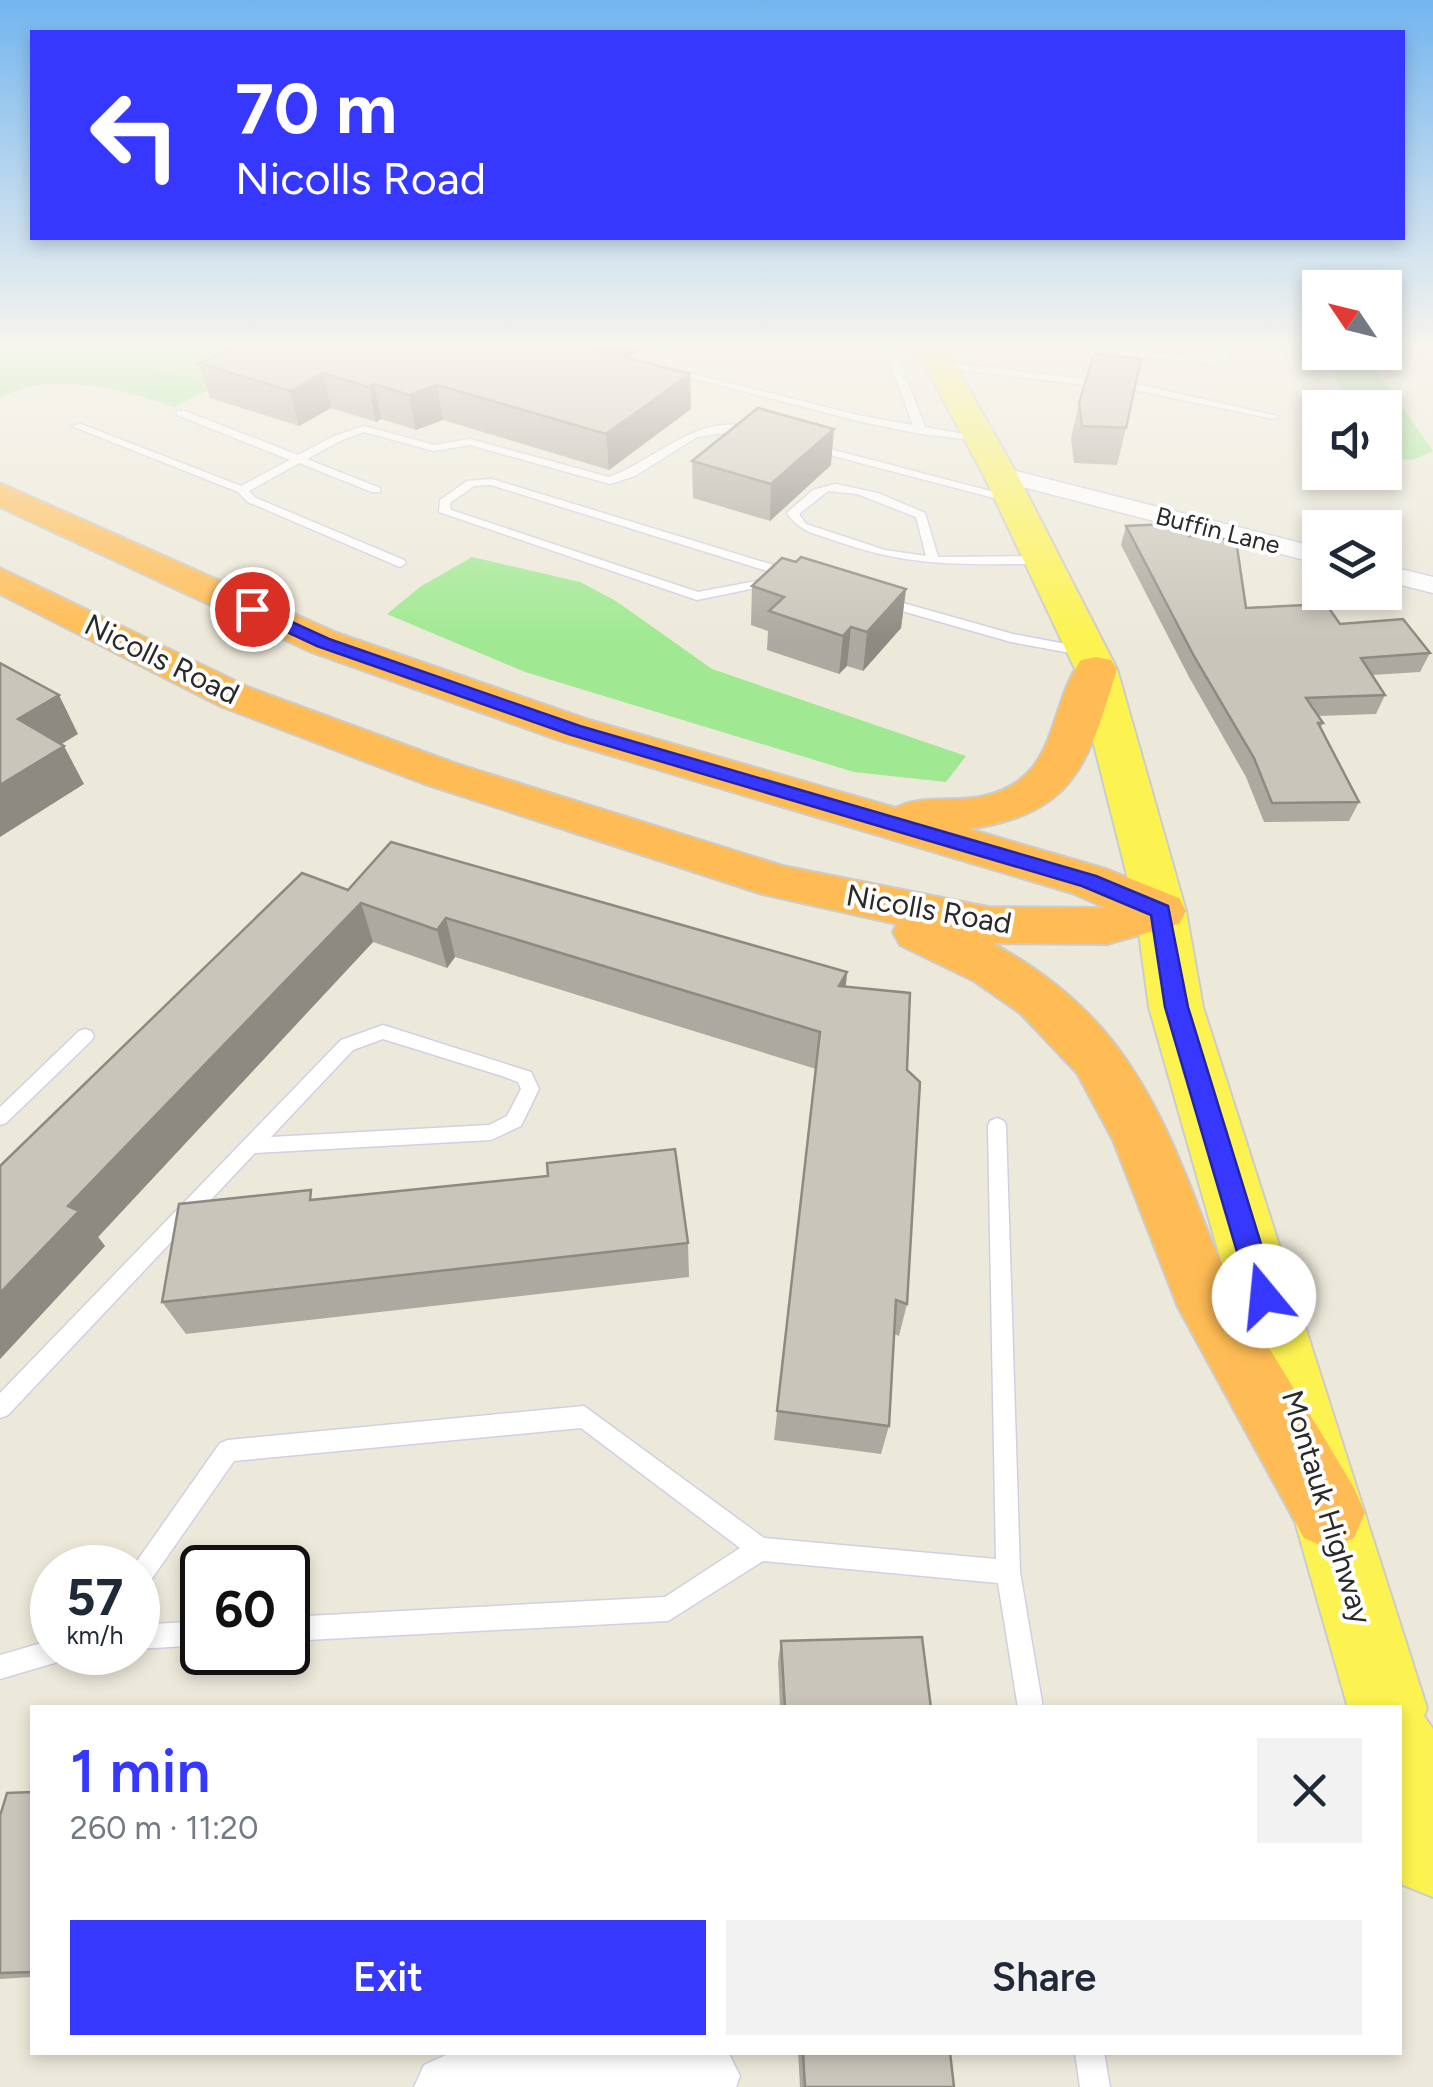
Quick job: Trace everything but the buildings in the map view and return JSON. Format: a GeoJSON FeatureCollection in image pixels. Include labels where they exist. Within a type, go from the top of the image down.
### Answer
{"type":"FeatureCollection","features":[{"type":"Feature","properties":{"kind":"highway"},"geometry":{"type":"LineString","coordinates":[[0,494],[323,642],[574,730],[1089,881],[1161,911]]}},
{"type":"Feature","properties":{"kind":"highway","name":"Nicolls Road"},"geometry":{"type":"LineString","coordinates":[[0,579],[235,697],[438,773],[779,882],[988,925],[1107,926],[1161,911]]}},
{"type":"Feature","properties":{"kind":"highway"},"geometry":{"type":"LineString","coordinates":[[845,809],[933,819],[997,810],[1028,799],[1048,782],[1068,750],[1092,661]]}},
{"type":"Feature","properties":{"kind":"highway"},"geometry":{"type":"LineString","coordinates":[[779,882],[946,943],[1004,974],[1051,1008],[1097,1058],[1139,1137],[1202,1287],[1329,1513]]}},
{"type":"Feature","properties":{"kind":"main road"},"geometry":{"type":"LineString","coordinates":[[985,446],[1007,487]]}},
{"type":"Feature","properties":{"kind":"main road","name":"Montauk Highway"},"geometry":{"type":"LineString","coordinates":[[1007,487],[1092,661],[1161,911],[1176,1007],[1387,1705]]}},
{"type":"Feature","properties":{"kind":"main road"},"geometry":{"type":"LineString","coordinates":[[1402,1753],[1433,1855]]}},
{"type":"Feature","properties":{"kind":"street","name":"Buffin Lane"},"geometry":{"type":"LineString","coordinates":[[1007,487],[1302,552]]}},
{"type":"Feature","properties":{"kind":"street"},"geometry":{"type":"LineString","coordinates":[[1402,577],[1433,585]]}},
{"type":"Feature","properties":{"kind":"street"},"geometry":{"type":"LineString","coordinates":[[446,2087],[708,2076]]}},
{"type":"Feature","properties":{"kind":"lane"},"geometry":{"type":"LineString","coordinates":[[130,446],[242,490],[252,500],[400,563]]}},
{"type":"Feature","properties":{"kind":"lane"},"geometry":{"type":"LineString","coordinates":[[263,446],[376,490]]}},
{"type":"Feature","properties":{"kind":"lane"},"geometry":{"type":"LineString","coordinates":[[242,490],[322,446]]}},
{"type":"Feature","properties":{"kind":"lane"},"geometry":{"type":"LineString","coordinates":[[486,446],[610,480],[633,474],[673,446]]}},
{"type":"Feature","properties":{"kind":"lane"},"geometry":{"type":"LineString","coordinates":[[815,446],[1007,487]]}},
{"type":"Feature","properties":{"kind":"lane"},"geometry":{"type":"LineString","coordinates":[[492,482],[804,579],[771,579],[697,596],[445,512],[444,502],[471,483],[492,482]]}},
{"type":"Feature","properties":{"kind":"lane"},"geometry":{"type":"LineString","coordinates":[[933,560],[921,515],[907,508],[834,486],[821,488],[793,513],[802,526],[904,558],[933,560],[1042,560]]}},
{"type":"Feature","properties":{"kind":"lane"},"geometry":{"type":"LineString","coordinates":[[861,595],[1092,661]]}},
{"type":"Feature","properties":{"kind":"lane"},"geometry":{"type":"LineString","coordinates":[[0,1408],[250,1146],[348,1045],[383,1032],[508,1070],[525,1077],[530,1089],[514,1121],[491,1132],[250,1146]]}},
{"type":"Feature","properties":{"kind":"lane"},"geometry":{"type":"LineString","coordinates":[[0,1118],[85,1036]]}},
{"type":"Feature","properties":{"kind":"lane"},"geometry":{"type":"LineString","coordinates":[[997,1126],[1008,1572],[1030,1705]]}},
{"type":"Feature","properties":{"kind":"lane"},"geometry":{"type":"LineString","coordinates":[[160,1548],[228,1451],[584,1417],[760,1548],[1008,1572]]}},
{"type":"Feature","properties":{"kind":"lane"},"geometry":{"type":"LineString","coordinates":[[310,1628],[668,1608],[760,1548]]}},
{"type":"Feature","properties":{"kind":"lane"},"geometry":{"type":"LineString","coordinates":[[0,1668],[30,1659]]}},
{"type":"Feature","properties":{"kind":"lane"},"geometry":{"type":"LineString","coordinates":[[1089,2055],[1094,2087]]}},
{"type":"Feature","properties":{"kind":"green space"},"geometry":{"type":"Polygon","coordinates":[[[1402,446],[1430,446],[1433,451],[1412,460],[1402,459],[1402,446]]]}},
{"type":"Feature","properties":{"kind":"green space"},"geometry":{"type":"Polygon","coordinates":[[[472,557],[580,582],[616,601],[712,669],[966,756],[946,782],[854,772],[525,672],[387,614],[420,587],[472,557]]]}},
{"type":"Feature","properties":{"kind":"route"},"geometry":{"type":"LineString","coordinates":[[252,609],[323,642],[574,730],[1089,881],[1161,911],[1176,1007],[1264,1296]]}}]}
